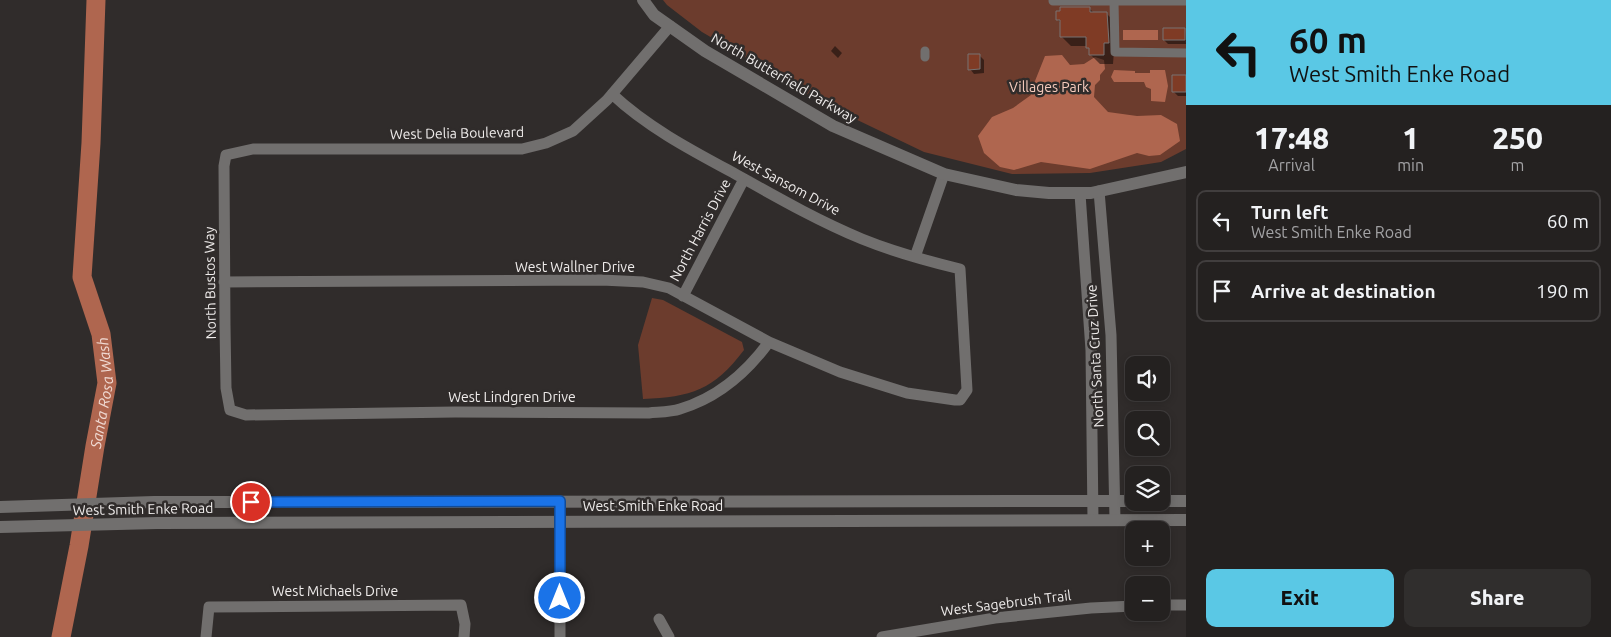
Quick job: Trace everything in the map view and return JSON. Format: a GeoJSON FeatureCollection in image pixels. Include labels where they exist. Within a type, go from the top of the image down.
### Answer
{"type":"FeatureCollection","features":[{"type":"Feature","properties":{"kind":"street","name":"North Butterfield Parkway"},"geometry":{"type":"LineString","coordinates":[[643,0],[654,15],[705,51],[833,126],[944,174],[1016,190],[1080,194],[1186,172]]}},
{"type":"Feature","properties":{"kind":"street"},"geometry":{"type":"LineString","coordinates":[[1053,1],[1186,1]]}},
{"type":"Feature","properties":{"kind":"street"},"geometry":{"type":"LineString","coordinates":[[1114,1],[1115,52],[1186,53]]}},
{"type":"Feature","properties":{"kind":"street","name":"West Delia Boulevard"},"geometry":{"type":"LineString","coordinates":[[226,155],[253,149],[522,149],[546,143],[573,132],[612,94],[670,26]]}},
{"type":"Feature","properties":{"kind":"street","name":"West Sansom Drive"},"geometry":{"type":"LineString","coordinates":[[612,94],[653,126],[688,148],[816,218],[854,235],[915,257],[960,269],[967,390],[960,400]]}},
{"type":"Feature","properties":{"kind":"street","name":"North Bustos Way"},"geometry":{"type":"LineString","coordinates":[[226,155],[224,166],[224,282],[226,388],[230,410]]}},
{"type":"Feature","properties":{"kind":"street"},"geometry":{"type":"LineString","coordinates":[[915,257],[944,174]]}},
{"type":"Feature","properties":{"kind":"street","name":"North Harris Drive"},"geometry":{"type":"LineString","coordinates":[[683,296],[744,179]]}},
{"type":"Feature","properties":{"kind":"street","name":"North Santa Cruz Drive"},"geometry":{"type":"LineString","coordinates":[[1099,191],[1111,335],[1115,520]]}},
{"type":"Feature","properties":{"kind":"street","name":"North Santa Cruz Drive"},"geometry":{"type":"LineString","coordinates":[[1080,194],[1092,350],[1093,520]]}},
{"type":"Feature","properties":{"kind":"street","name":"West Wallner Drive"},"geometry":{"type":"LineString","coordinates":[[224,282],[602,280],[643,282],[669,288],[769,342],[840,372],[907,393],[960,400]]}},
{"type":"Feature","properties":{"kind":"street","name":"West Lindgren Drive"},"geometry":{"type":"LineString","coordinates":[[230,410],[246,415],[446,412],[649,413],[680,409],[707,398],[733,382],[769,342]]}},
{"type":"Feature","properties":{"kind":"street"},"geometry":{"type":"LineString","coordinates":[[560,501],[560,637]]}},
{"type":"Feature","properties":{"kind":"street","name":"West Smith Enke Road"},"geometry":{"type":"LineString","coordinates":[[0,507],[154,502],[1125,501]]}},
{"type":"Feature","properties":{"kind":"street"},"geometry":{"type":"LineString","coordinates":[[1170,501],[1186,501]]}},
{"type":"Feature","properties":{"kind":"street","name":"West Smith Enke Road"},"geometry":{"type":"LineString","coordinates":[[0,527],[157,523],[1186,520]]}},
{"type":"Feature","properties":{"kind":"street","name":"West Michaels Drive"},"geometry":{"type":"LineString","coordinates":[[206,637],[209,607],[461,605],[465,624],[464,637]]}},
{"type":"Feature","properties":{"kind":"street"},"geometry":{"type":"LineString","coordinates":[[1170,606],[1186,605]]}},
{"type":"Feature","properties":{"kind":"street","name":"West Sagebrush Trail"},"geometry":{"type":"LineString","coordinates":[[882,637],[995,618],[1125,606]]}},
{"type":"Feature","properties":{"kind":"street"},"geometry":{"type":"LineString","coordinates":[[660,619],[669,637]]}},
{"type":"Feature","properties":{"kind":"green space","name":"Villages Park"},"geometry":{"type":"Polygon","coordinates":[[[663,0],[1186,0],[1186,149],[1161,162],[1090,173],[1012,174],[924,152],[824,104],[702,32],[663,0]]]}},
{"type":"Feature","properties":{"kind":"green space"},"geometry":{"type":"Polygon","coordinates":[[[652,298],[663,300],[742,342],[744,350],[733,364],[712,383],[700,389],[675,396],[643,399],[638,345],[652,298]]]}},
{"type":"Feature","properties":{"kind":"shaded area"},"geometry":{"type":"Polygon","coordinates":[[[1123,30],[1158,30],[1158,40],[1123,40],[1123,30]]]}},
{"type":"Feature","properties":{"kind":"shaded area"},"geometry":{"type":"Polygon","coordinates":[[[1062,55],[1070,65],[1084,64],[1095,57],[1104,60],[1105,69],[1100,75],[1100,80],[1095,85],[1094,97],[1108,112],[1137,116],[1161,115],[1177,124],[1180,141],[1160,155],[1149,156],[1137,153],[1090,169],[1041,162],[1014,170],[1000,167],[984,153],[978,136],[992,117],[1013,108],[1031,95],[1045,56],[1062,55]]]}},
{"type":"Feature","properties":{"kind":"shaded area"},"geometry":{"type":"Polygon","coordinates":[[[1114,70],[1150,73],[1150,70],[1165,70],[1168,86],[1165,102],[1151,101],[1151,89],[1146,87],[1144,82],[1114,82],[1111,77],[1114,70]]]}},
{"type":"Feature","properties":{"kind":"building"},"geometry":{"type":"Polygon","coordinates":[[[1060,7],[1090,7],[1090,12],[1107,12],[1109,43],[1104,43],[1104,55],[1089,55],[1089,48],[1086,48],[1086,37],[1060,37],[1060,20],[1056,20],[1056,11],[1060,11],[1060,7]]]}},
{"type":"Feature","properties":{"kind":"building"},"geometry":{"type":"Polygon","coordinates":[[[1163,28],[1185,28],[1185,40],[1163,40],[1163,28]]]}},
{"type":"Feature","properties":{"kind":"building"},"geometry":{"type":"Polygon","coordinates":[[[968,54],[980,54],[980,69],[968,70],[968,54]]]}},
{"type":"Feature","properties":{"kind":"building"},"geometry":{"type":"Polygon","coordinates":[[[1172,75],[1186,75],[1186,92],[1172,92],[1172,75]]]}},
{"type":"Feature","properties":{"kind":"waterway","name":"Santa Rosa Wash"},"geometry":{"type":"LineString","coordinates":[[61,637],[107,383],[101,334],[82,277],[91,143],[96,0]]}},
{"type":"Feature","properties":{"kind":"route"},"geometry":{"type":"LineString","coordinates":[[251,502],[560,501],[560,598]]}}]}
